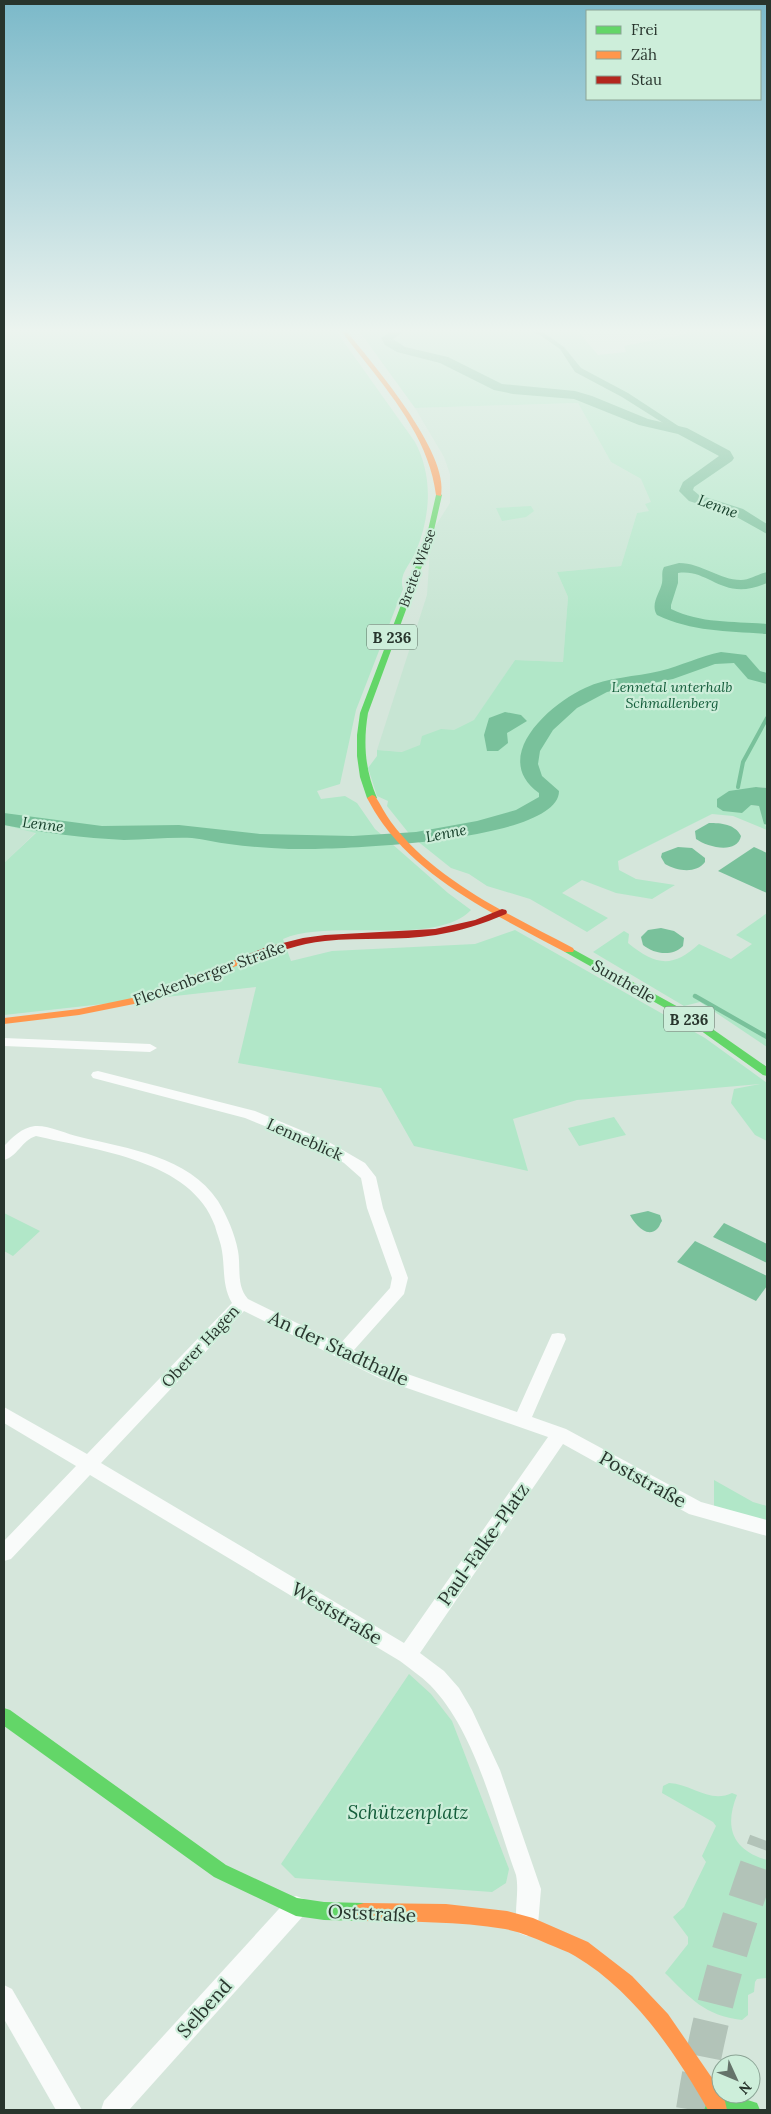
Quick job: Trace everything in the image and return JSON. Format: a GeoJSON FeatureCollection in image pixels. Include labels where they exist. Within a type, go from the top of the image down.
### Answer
{"type":"FeatureCollection","features":[{"type":"Feature","properties":{"kind":"main road","name":"Breite Wiese"},"geometry":{"type":"LineString","coordinates":[[412,427],[428,450],[439,479],[436,510],[426,547],[364,708],[358,747],[362,777],[374,804],[390,828],[420,857],[442,874],[502,912]]}},
{"type":"Feature","properties":{"kind":"main road","name":"Fleckenberger Straße"},"geometry":{"type":"LineString","coordinates":[[4,1021],[64,1015],[128,1003],[284,946],[329,937],[447,932],[478,923],[502,912]]}},
{"type":"Feature","properties":{"kind":"main road","name":"Sunthelle"},"geometry":{"type":"LineString","coordinates":[[502,912],[702,1026],[767,1072]]}},
{"type":"Feature","properties":{"kind":"main road","name":"Oststraße"},"geometry":{"type":"LineString","coordinates":[[4,1716],[220,1872],[296,1907],[380,1914],[472,1916],[527,1925],[584,1950],[627,1985],[673,2034],[695,2066],[716,2109]]}},
{"type":"Feature","properties":{"kind":"main road"},"geometry":{"type":"LineString","coordinates":[[716,2109],[732,2105],[750,2110]]}},
{"type":"Feature","properties":{"kind":"street"},"geometry":{"type":"LineString","coordinates":[[4,1042],[150,1048]]}},
{"type":"Feature","properties":{"kind":"street","name":"Lenneblick"},"geometry":{"type":"LineString","coordinates":[[98,1075],[250,1114],[322,1144],[360,1166],[368,1177],[375,1208],[400,1278],[398,1290],[342,1353]]}},
{"type":"Feature","properties":{"kind":"street","name":"Oberer Hagen"},"geometry":{"type":"LineString","coordinates":[[4,1155],[23,1135],[36,1131],[141,1157],[178,1171],[200,1188],[216,1208],[232,1257],[233,1290],[242,1303],[4,1553]]}},
{"type":"Feature","properties":{"kind":"street","name":"An der Stadthalle"},"geometry":{"type":"LineString","coordinates":[[242,1303],[387,1374],[522,1421]]}},
{"type":"Feature","properties":{"kind":"street"},"geometry":{"type":"LineString","coordinates":[[522,1421],[558,1339]]}},
{"type":"Feature","properties":{"kind":"street","name":"Weststraße"},"geometry":{"type":"LineString","coordinates":[[4,1414],[407,1655],[438,1678],[456,1701],[477,1741],[528,1880],[527,1925]]}},
{"type":"Feature","properties":{"kind":"street","name":"Poststraße"},"geometry":{"type":"LineString","coordinates":[[522,1421],[560,1434],[696,1508],[767,1528]]}},
{"type":"Feature","properties":{"kind":"street","name":"Paul-Falke-Platz"},"geometry":{"type":"LineString","coordinates":[[407,1655],[560,1434]]}},
{"type":"Feature","properties":{"kind":"street","name":"Selbend"},"geometry":{"type":"LineString","coordinates":[[112,2110],[296,1907]]}},
{"type":"Feature","properties":{"kind":"street"},"geometry":{"type":"LineString","coordinates":[[4,1997],[70,2110]]}},
{"type":"Feature","properties":{"kind":"shaded area"},"geometry":{"type":"Polygon","coordinates":[[[426,427],[591,427],[611,462],[644,481],[658,510],[637,513],[621,566],[557,572],[568,597],[563,662],[515,660],[467,731],[418,753],[377,750],[427,595],[431,533],[450,503],[450,474],[444,457],[426,427]]]}},
{"type":"Feature","properties":{"kind":"shaded area"},"geometry":{"type":"Polygon","coordinates":[[[505,712],[521,715],[527,721],[507,733],[508,743],[498,751],[487,751],[484,735],[489,718],[505,712]]]}},
{"type":"Feature","properties":{"kind":"shaded area"},"geometry":{"type":"Polygon","coordinates":[[[756,787],[767,788],[767,825],[764,824],[759,806],[751,805],[742,813],[723,811],[717,807],[717,799],[729,791],[756,787]]]}},
{"type":"Feature","properties":{"kind":"shaded area"},"geometry":{"type":"Polygon","coordinates":[[[709,823],[723,824],[735,829],[741,836],[738,842],[734,846],[721,848],[707,845],[696,839],[695,831],[709,823]]]}},
{"type":"Feature","properties":{"kind":"shaded area"},"geometry":{"type":"Polygon","coordinates":[[[4,825],[36,832],[4,863],[4,825]]]}},
{"type":"Feature","properties":{"kind":"shaded area"},"geometry":{"type":"Polygon","coordinates":[[[678,847],[692,848],[705,858],[705,862],[692,870],[681,870],[665,864],[661,857],[662,853],[678,847]]]}},
{"type":"Feature","properties":{"kind":"shaded area"},"geometry":{"type":"Polygon","coordinates":[[[754,847],[767,853],[767,893],[718,871],[754,847]]]}},
{"type":"Feature","properties":{"kind":"shaded area"},"geometry":{"type":"Polygon","coordinates":[[[661,928],[674,931],[684,938],[683,946],[674,952],[663,953],[652,951],[643,945],[641,937],[648,930],[661,928]]]}},
{"type":"Feature","properties":{"kind":"shaded area"},"geometry":{"type":"Polygon","coordinates":[[[648,1211],[660,1215],[662,1221],[658,1228],[650,1232],[641,1229],[630,1215],[648,1211]]]}},
{"type":"Feature","properties":{"kind":"shaded area"},"geometry":{"type":"Polygon","coordinates":[[[724,1223],[767,1244],[767,1263],[713,1237],[724,1223]]]}},
{"type":"Feature","properties":{"kind":"shaded area"},"geometry":{"type":"Polygon","coordinates":[[[695,1241],[767,1276],[767,1286],[756,1301],[677,1262],[695,1241]]]}},
{"type":"Feature","properties":{"kind":"green space"},"geometry":{"type":"Polygon","coordinates":[[[4,427],[404,427],[415,442],[425,468],[428,496],[425,524],[414,556],[402,579],[403,589],[356,710],[340,784],[317,791],[321,799],[345,796],[357,803],[375,829],[448,893],[471,910],[455,921],[434,927],[409,930],[328,931],[304,933],[283,939],[291,961],[332,951],[475,944],[515,930],[705,1038],[767,1083],[767,1141],[755,1135],[731,1103],[734,1089],[760,1084],[577,1100],[513,1119],[528,1171],[414,1146],[381,1088],[238,1063],[256,987],[4,1015],[4,863],[36,833],[4,825],[4,427]]]}},
{"type":"Feature","properties":{"kind":"green space","name":"Lennetal unterhalb Schmallenberg"},"geometry":{"type":"Polygon","coordinates":[[[591,427],[767,427],[767,788],[756,787],[751,805],[759,806],[767,830],[733,816],[712,814],[618,861],[619,870],[636,879],[675,885],[652,899],[616,893],[582,880],[562,893],[608,918],[587,932],[530,899],[487,886],[469,874],[451,868],[411,836],[387,806],[388,801],[377,796],[368,768],[377,756],[377,750],[402,752],[420,745],[422,736],[441,729],[454,730],[474,720],[515,660],[563,662],[568,597],[557,572],[621,566],[637,513],[649,511],[645,504],[651,502],[641,479],[611,462],[591,427]]]}},
{"type":"Feature","properties":{"kind":"green space"},"geometry":{"type":"Polygon","coordinates":[[[531,506],[534,511],[526,517],[502,521],[496,508],[531,506]]]}},
{"type":"Feature","properties":{"kind":"green space"},"geometry":{"type":"Polygon","coordinates":[[[767,913],[767,1047],[700,1002],[684,1006],[593,952],[624,931],[629,934],[628,943],[638,951],[656,960],[664,961],[681,957],[699,944],[731,959],[752,944],[736,935],[767,913]]]}},
{"type":"Feature","properties":{"kind":"green space"},"geometry":{"type":"Polygon","coordinates":[[[614,1117],[626,1135],[579,1146],[568,1128],[614,1117]]]}},
{"type":"Feature","properties":{"kind":"green space"},"geometry":{"type":"Polygon","coordinates":[[[4,1213],[40,1231],[13,1256],[4,1251],[4,1213]]]}},
{"type":"Feature","properties":{"kind":"green space"},"geometry":{"type":"Polygon","coordinates":[[[714,1480],[753,1502],[767,1506],[767,1523],[714,1508],[714,1480]]]}},
{"type":"Feature","properties":{"kind":"green space","name":"Schützenplatz"},"geometry":{"type":"Polygon","coordinates":[[[409,1674],[431,1694],[452,1721],[509,1869],[506,1883],[492,1892],[295,1878],[281,1864],[409,1674]]]}},
{"type":"Feature","properties":{"kind":"green space"},"geometry":{"type":"Polygon","coordinates":[[[669,1783],[708,1795],[724,1796],[732,1793],[737,1795],[731,1817],[734,1836],[746,1850],[755,1856],[767,1860],[767,1978],[757,1979],[755,1982],[754,1992],[748,1995],[748,2015],[742,2020],[729,2018],[708,2010],[691,1998],[665,1973],[688,1944],[688,1937],[673,1917],[684,1907],[706,1862],[702,1856],[716,1826],[713,1822],[662,1793],[663,1786],[669,1783]]]}},
{"type":"Feature","properties":{"kind":"waterway","name":"Lenne"},"geometry":{"type":"LineString","coordinates":[[664,427],[682,431],[725,454],[727,458],[688,485],[686,491],[694,498],[738,512],[767,530]]}},
{"type":"Feature","properties":{"kind":"waterway"},"geometry":{"type":"LineString","coordinates":[[675,427],[682,431]]}},
{"type":"Feature","properties":{"kind":"waterway","name":"Lenne"},"geometry":{"type":"LineString","coordinates":[[767,577],[748,584],[732,584],[689,567],[679,567],[670,570],[670,583],[663,605],[663,611],[677,618],[702,625],[767,629]]}},
{"type":"Feature","properties":{"kind":"waterway","name":"Lenne"},"geometry":{"type":"LineString","coordinates":[[4,819],[60,828],[102,832],[193,832],[260,841],[322,843],[385,841],[447,833],[515,818],[549,799],[549,791],[532,776],[528,764],[530,751],[546,726],[558,714],[593,691],[667,675],[703,661],[721,657],[740,659],[754,675],[767,679]]}},
{"type":"Feature","properties":{"kind":"waterway"},"geometry":{"type":"LineString","coordinates":[[738,787],[743,762],[767,718]]}},
{"type":"Feature","properties":{"kind":"waterway"},"geometry":{"type":"LineString","coordinates":[[695,996],[767,1037]]}},
{"type":"Feature","properties":{"kind":"tunnel"},"geometry":{"type":"LineString","coordinates":[[694,2110],[707,2041],[723,1974],[767,1841]]}},
{"type":"Feature","properties":{"kind":"traffic: fast"},"geometry":{"type":"LineString","coordinates":[[372,798],[364,777],[360,746],[364,713],[429,539],[439,495]]}},
{"type":"Feature","properties":{"kind":"traffic: fast"},"geometry":{"type":"LineString","coordinates":[[569,950],[687,1016],[767,1072]]}},
{"type":"Feature","properties":{"kind":"traffic: fast"},"geometry":{"type":"LineString","coordinates":[[4,1716],[220,1871],[296,1907],[324,1911],[364,1912]]}},
{"type":"Feature","properties":{"kind":"traffic: fast"},"geometry":{"type":"LineString","coordinates":[[714,2110],[732,2105],[750,2110]]}},
{"type":"Feature","properties":{"kind":"traffic: slow"},"geometry":{"type":"LineString","coordinates":[[414,427],[429,454],[437,475],[439,495]]}},
{"type":"Feature","properties":{"kind":"traffic: slow"},"geometry":{"type":"LineString","coordinates":[[372,798],[386,823],[406,846],[430,867],[487,905],[569,950]]}},
{"type":"Feature","properties":{"kind":"traffic: slow"},"geometry":{"type":"LineString","coordinates":[[4,1021],[79,1012],[135,1001],[240,961]]}},
{"type":"Feature","properties":{"kind":"traffic: slow"},"geometry":{"type":"LineString","coordinates":[[364,1912],[466,1915],[507,1920],[533,1927],[581,1949],[606,1966],[644,2001],[677,2042],[718,2108]]}},
{"type":"Feature","properties":{"kind":"traffic: jam"},"geometry":{"type":"LineString","coordinates":[[240,961],[303,941],[349,936],[435,932],[478,922],[502,912]]}}]}
